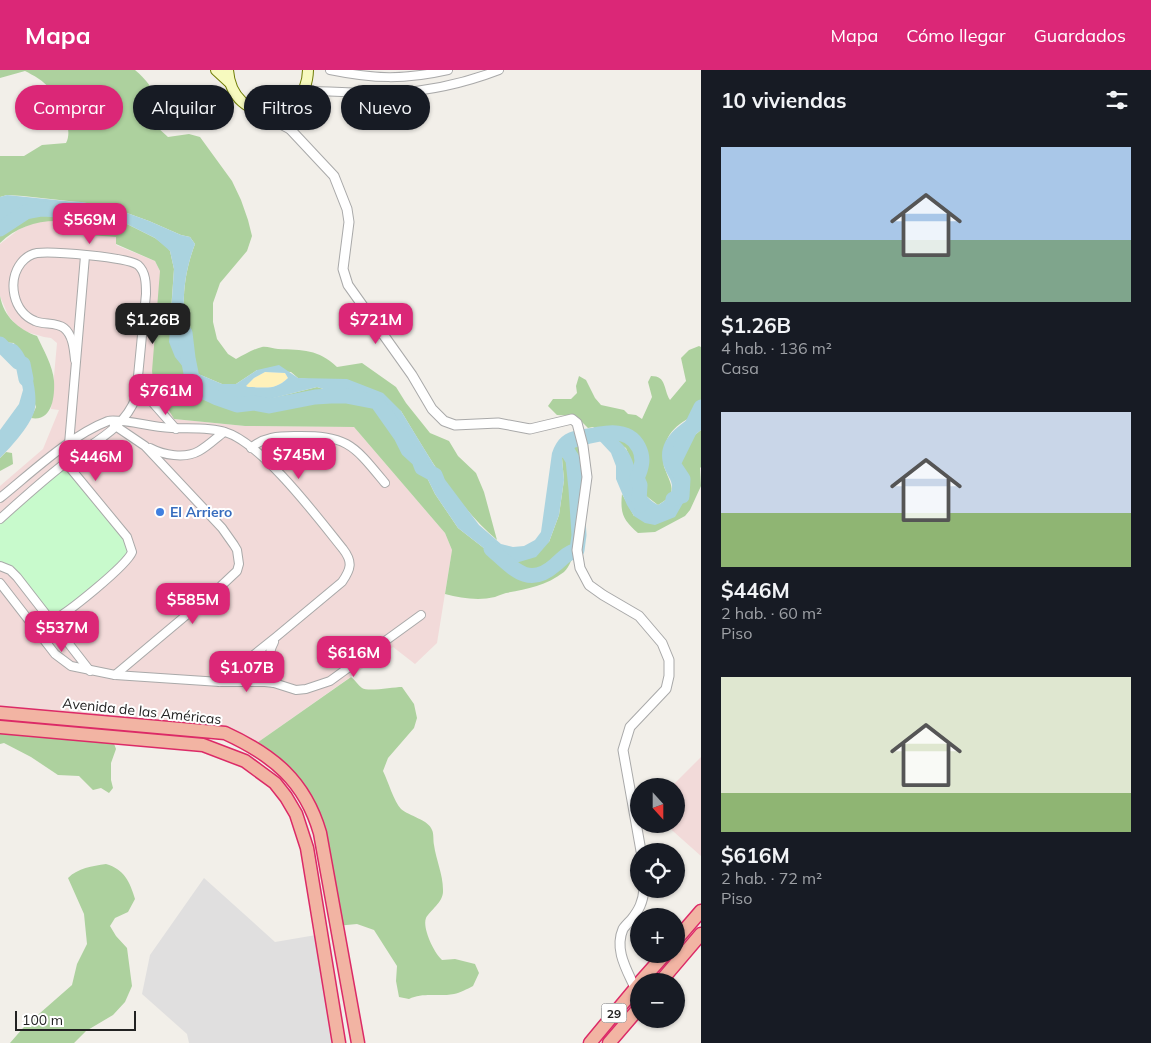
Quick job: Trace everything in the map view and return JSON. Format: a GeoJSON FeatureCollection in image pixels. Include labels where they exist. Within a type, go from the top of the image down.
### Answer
{"type":"FeatureCollection","features":[{"type":"Feature","properties":{"kind":"highway","name":"Avenida de las Américas"},"geometry":{"type":"LineString","coordinates":[[0,713],[225,733],[274,761],[283,769],[310,804],[320,833],[358,1043]]}},
{"type":"Feature","properties":{"kind":"highway","name":"Avenida de las Américas"},"geometry":{"type":"LineString","coordinates":[[0,727],[203,745],[245,761],[275,783],[296,814],[307,848],[339,1043]]}},
{"type":"Feature","properties":{"kind":"highway"},"geometry":{"type":"LineString","coordinates":[[685,930],[701,911]]}},
{"type":"Feature","properties":{"kind":"highway"},"geometry":{"type":"LineString","coordinates":[[668,973],[701,934]]}},
{"type":"Feature","properties":{"kind":"highway","name":"29"},"geometry":{"type":"LineString","coordinates":[[648,973],[657,963]]}},
{"type":"Feature","properties":{"kind":"highway","name":"29"},"geometry":{"type":"LineString","coordinates":[[590,1043],[630,995]]}},
{"type":"Feature","properties":{"kind":"highway","name":"29"},"geometry":{"type":"LineString","coordinates":[[610,1043],[630,1020]]}},
{"type":"Feature","properties":{"kind":"highway"},"geometry":{"type":"LineString","coordinates":[[616,1043],[630,1020]]}},
{"type":"Feature","properties":{"kind":"main road"},"geometry":{"type":"LineString","coordinates":[[216,70],[229,82]]}},
{"type":"Feature","properties":{"kind":"main road"},"geometry":{"type":"LineString","coordinates":[[228,70],[229,82],[233,92],[244,103]]}},
{"type":"Feature","properties":{"kind":"main road"},"geometry":{"type":"LineString","coordinates":[[306,85],[308,70]]}},
{"type":"Feature","properties":{"kind":"street"},"geometry":{"type":"LineString","coordinates":[[330,70],[364,77],[398,78],[448,70]]}},
{"type":"Feature","properties":{"kind":"street"},"geometry":{"type":"LineString","coordinates":[[331,92],[392,93],[438,88],[499,70]]}},
{"type":"Feature","properties":{"kind":"street"},"geometry":{"type":"LineString","coordinates":[[291,130],[334,176],[347,209],[349,222],[343,269],[348,285],[412,375],[432,409],[444,421],[455,425],[498,424],[530,429],[572,419],[577,423],[583,446],[587,477],[578,550],[580,568],[589,585],[639,616],[662,644],[668,660],[669,676],[666,689],[630,727],[623,750],[640,843]]}},
{"type":"Feature","properties":{"kind":"street"},"geometry":{"type":"LineString","coordinates":[[0,519],[66,463],[119,424],[131,410],[138,386],[146,294],[145,277],[138,266],[133,262],[112,258],[50,252],[35,253],[22,262],[16,271],[13,279],[15,297],[23,312],[30,319],[63,327],[70,338],[76,360]]}},
{"type":"Feature","properties":{"kind":"street"},"geometry":{"type":"LineString","coordinates":[[69,444],[85,256]]}},
{"type":"Feature","properties":{"kind":"street"},"geometry":{"type":"LineString","coordinates":[[138,386],[176,429]]}},
{"type":"Feature","properties":{"kind":"street"},"geometry":{"type":"LineString","coordinates":[[0,498],[69,444],[109,420],[119,424],[224,432],[251,448],[278,472],[332,535],[349,557],[350,564],[348,573],[342,582],[220,682]]}},
{"type":"Feature","properties":{"kind":"street"},"geometry":{"type":"LineString","coordinates":[[115,675],[221,586],[237,571],[240,564],[237,550],[222,528],[145,446],[119,424]]}},
{"type":"Feature","properties":{"kind":"street"},"geometry":{"type":"LineString","coordinates":[[145,446],[170,455],[193,454],[200,451],[224,432]]}},
{"type":"Feature","properties":{"kind":"street"},"geometry":{"type":"LineString","coordinates":[[251,448],[261,441],[276,437],[312,435],[328,437],[344,442],[358,451],[385,483]]}},
{"type":"Feature","properties":{"kind":"street"},"geometry":{"type":"LineString","coordinates":[[44,463],[66,463]]}},
{"type":"Feature","properties":{"kind":"street"},"geometry":{"type":"LineString","coordinates":[[51,621],[63,615],[102,582],[128,559],[132,552],[127,536],[66,463]]}},
{"type":"Feature","properties":{"kind":"street"},"geometry":{"type":"LineString","coordinates":[[0,566],[10,570],[17,577],[90,671]]}},
{"type":"Feature","properties":{"kind":"street"},"geometry":{"type":"LineString","coordinates":[[0,583],[55,654],[71,666],[115,675],[220,682],[274,683],[296,690],[306,689],[330,681],[421,616]]}},
{"type":"Feature","properties":{"kind":"street"},"geometry":{"type":"LineString","coordinates":[[274,683],[268,661],[269,651],[276,637]]}},
{"type":"Feature","properties":{"kind":"street"},"geometry":{"type":"LineString","coordinates":[[630,973],[623,963],[620,946],[623,928],[637,912],[643,898]]}},
{"type":"Feature","properties":{"kind":"shaded area"},"geometry":{"type":"Polygon","coordinates":[[[46,220],[61,221],[61,233],[116,237],[116,245],[155,261],[160,271],[174,419],[245,426],[354,427],[445,533],[452,550],[437,643],[415,664],[393,647],[251,747],[236,738],[0,713],[0,486],[43,449],[59,410],[51,409],[57,343],[51,338],[27,332],[17,326],[8,315],[0,296],[0,244],[18,230],[33,223],[46,220]]]}},
{"type":"Feature","properties":{"kind":"shaded area"},"geometry":{"type":"Polygon","coordinates":[[[701,757],[701,856],[675,833],[685,833],[685,778],[680,778],[701,757]]]}},
{"type":"Feature","properties":{"kind":"shaded area"},"geometry":{"type":"Polygon","coordinates":[[[204,878],[275,942],[316,935],[335,1043],[189,1043],[187,1034],[142,994],[150,955],[204,878]]]}},
{"type":"Feature","properties":{"kind":"green space"},"geometry":{"type":"Polygon","coordinates":[[[0,70],[135,70],[143,77],[149,85],[133,85],[133,130],[160,130],[168,137],[189,134],[200,137],[232,181],[248,220],[252,236],[247,251],[220,283],[213,303],[213,322],[217,339],[228,354],[236,359],[255,349],[266,347],[310,352],[323,357],[337,367],[362,363],[396,387],[430,433],[449,441],[458,456],[476,473],[484,492],[497,540],[469,512],[444,480],[401,411],[308,379],[298,378],[291,372],[257,370],[236,384],[222,384],[196,373],[185,324],[184,308],[186,277],[195,244],[190,237],[105,205],[23,196],[7,195],[0,197],[0,156],[24,156],[42,145],[66,143],[68,130],[123,130],[123,85],[47,85],[25,71],[0,78],[0,70]]]}},
{"type":"Feature","properties":{"kind":"green space"},"geometry":{"type":"Polygon","coordinates":[[[47,209],[90,211],[111,216],[155,238],[167,247],[170,251],[174,269],[170,325],[203,387],[211,395],[223,400],[254,403],[317,387],[376,406],[413,449],[435,494],[458,528],[494,556],[549,542],[559,515],[564,480],[562,458],[570,441],[577,437],[587,477],[577,550],[568,567],[557,577],[543,584],[495,597],[482,599],[445,594],[452,550],[445,533],[354,427],[245,426],[174,419],[154,385],[152,371],[160,271],[155,261],[116,244],[116,237],[61,233],[60,221],[36,223],[20,229],[0,243],[0,231],[11,225],[26,212],[47,209]]]}},
{"type":"Feature","properties":{"kind":"green space"},"geometry":{"type":"Polygon","coordinates":[[[0,296],[8,316],[18,326],[37,336],[52,369],[54,381],[53,401],[44,416],[31,418],[36,407],[14,343],[0,342],[0,296]]]}},
{"type":"Feature","properties":{"kind":"green space"},"geometry":{"type":"Polygon","coordinates":[[[701,347],[701,412],[680,424],[670,434],[665,448],[664,468],[672,489],[669,497],[658,505],[645,495],[626,448],[593,427],[588,428],[576,416],[557,415],[548,406],[553,399],[571,399],[577,393],[576,386],[579,376],[586,380],[595,398],[601,405],[624,410],[628,414],[636,415],[642,419],[652,397],[648,382],[651,376],[660,378],[670,400],[686,381],[681,358],[689,350],[701,347]]]}},
{"type":"Feature","properties":{"kind":"green space"},"geometry":{"type":"Polygon","coordinates":[[[701,430],[701,486],[690,510],[685,516],[655,532],[638,533],[624,516],[622,511],[622,494],[634,516],[687,496],[673,464],[684,444],[701,430]]]}},
{"type":"Feature","properties":{"kind":"green space"},"geometry":{"type":"Polygon","coordinates":[[[6,452],[12,453],[13,464],[0,471],[0,458],[6,452]]]}},
{"type":"Feature","properties":{"kind":"green space"},"geometry":{"type":"Polygon","coordinates":[[[66,463],[127,536],[130,555],[51,621],[17,577],[0,566],[0,519],[66,463]]]}},
{"type":"Feature","properties":{"kind":"green space"},"geometry":{"type":"Polygon","coordinates":[[[351,677],[365,689],[402,687],[414,704],[417,718],[414,728],[388,758],[383,771],[398,806],[405,812],[427,823],[433,832],[435,851],[442,878],[443,894],[426,918],[427,934],[432,946],[442,960],[455,959],[475,964],[479,973],[473,986],[459,993],[425,995],[409,999],[399,997],[396,981],[397,966],[374,930],[357,924],[336,926],[309,804],[251,747],[351,677]]]}},
{"type":"Feature","properties":{"kind":"green space"},"geometry":{"type":"Polygon","coordinates":[[[0,727],[112,738],[116,749],[111,763],[113,788],[109,793],[101,788],[93,790],[79,776],[58,775],[31,757],[4,743],[0,744],[0,727]]]}},
{"type":"Feature","properties":{"kind":"green space"},"geometry":{"type":"Polygon","coordinates":[[[106,864],[122,873],[131,887],[135,899],[128,912],[115,918],[110,926],[127,948],[132,986],[125,1002],[113,1015],[86,1031],[74,1043],[10,1043],[23,1028],[72,985],[77,964],[87,944],[84,914],[68,878],[81,870],[106,864]]]}},
{"type":"Feature","properties":{"kind":"sand"},"geometry":{"type":"Polygon","coordinates":[[[265,372],[285,373],[288,378],[274,387],[245,386],[254,378],[265,372]]]}},
{"type":"Feature","properties":{"kind":"water"},"geometry":{"type":"Polygon","coordinates":[[[7,195],[105,205],[190,237],[195,244],[186,277],[184,308],[185,324],[196,373],[222,384],[236,384],[257,370],[279,365],[298,378],[347,379],[383,393],[401,411],[434,465],[479,525],[501,544],[513,547],[524,546],[535,540],[541,532],[552,453],[556,444],[569,432],[588,428],[600,429],[620,442],[625,447],[634,464],[641,487],[650,500],[658,505],[668,498],[672,490],[671,482],[662,459],[666,442],[677,427],[701,412],[701,430],[684,444],[673,464],[687,496],[675,517],[655,525],[645,523],[634,516],[627,505],[616,479],[616,466],[611,453],[596,437],[577,437],[570,441],[562,458],[564,480],[559,515],[549,542],[536,557],[519,562],[506,562],[494,556],[458,528],[435,494],[413,449],[376,406],[317,387],[254,403],[223,400],[211,395],[192,378],[175,357],[169,342],[174,269],[170,251],[155,238],[111,216],[90,211],[47,209],[27,212],[0,231],[0,197],[7,195]],[[265,372],[254,378],[246,386],[274,387],[288,378],[285,373],[265,372]]]}},
{"type":"Feature","properties":{"kind":"water"},"geometry":{"type":"Polygon","coordinates":[[[0,342],[12,343],[20,348],[31,373],[36,401],[33,414],[26,428],[0,458],[0,430],[19,404],[23,390],[18,362],[11,355],[0,350],[0,342]]]}},
{"type":"Feature","properties":{"kind":"waterway"},"geometry":{"type":"LineString","coordinates":[[0,229],[26,212],[42,209],[77,209],[110,216]]}},
{"type":"Feature","properties":{"kind":"waterway"},"geometry":{"type":"LineString","coordinates":[[181,320],[181,328],[185,333],[192,378],[200,390],[237,405],[254,403],[269,406],[315,397],[331,396],[346,396],[377,402],[401,436],[408,450],[419,460],[422,468],[435,475],[437,480]]}},
{"type":"Feature","properties":{"kind":"waterway"},"geometry":{"type":"LineString","coordinates":[[0,344],[18,362],[23,364],[26,379]]}},
{"type":"Feature","properties":{"kind":"waterway"},"geometry":{"type":"LineString","coordinates":[[673,499],[682,496],[683,479],[673,464],[701,407]]}},
{"type":"Feature","properties":{"kind":"waterway"},"geometry":{"type":"LineString","coordinates":[[491,549],[513,568],[528,575],[537,575],[545,572],[568,554],[577,550],[579,535],[573,460],[566,449],[570,441],[608,433],[626,435],[633,440],[642,455],[637,478],[640,485],[639,501],[641,505]]}},
{"type":"Feature","properties":{"kind":"place","name":"El Arriero"},"geometry":{"type":"Point","coordinates":[160,512]}}]}
